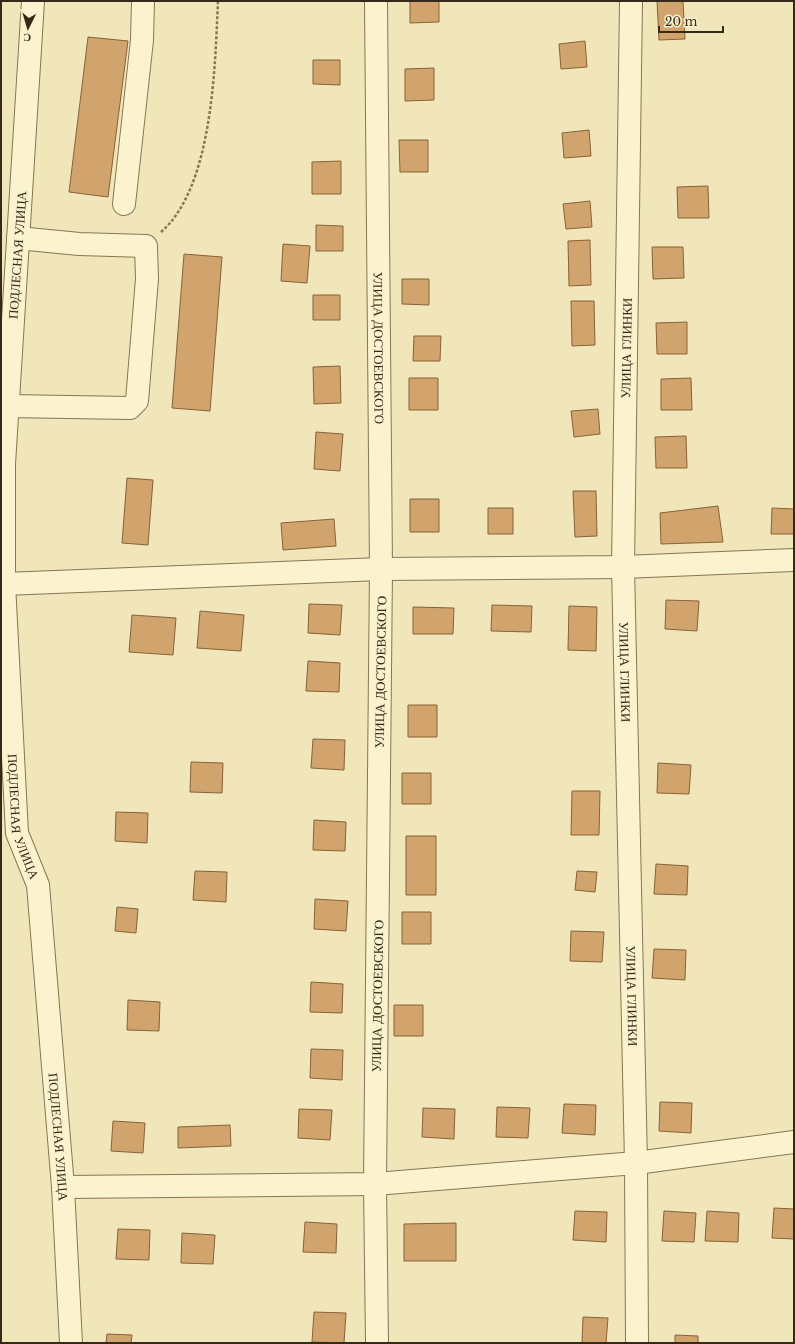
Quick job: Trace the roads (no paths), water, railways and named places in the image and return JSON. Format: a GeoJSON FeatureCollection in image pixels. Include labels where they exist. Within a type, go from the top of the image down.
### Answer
{"type":"FeatureCollection","features":[{"type":"Feature","properties":{"kind":"street","name":"ПОДЛЕСНАЯ УЛИЦА"},"geometry":{"type":"LineString","coordinates":[[33,1],[4,464],[4,584],[16,833],[38,885],[63,1187],[71,1343]]}},
{"type":"Feature","properties":{"kind":"street"},"geometry":{"type":"LineString","coordinates":[[124,204],[142,40],[143,1]]}},
{"type":"Feature","properties":{"kind":"street","name":"УЛИЦА ДОСТОЕВСКОГО"},"geometry":{"type":"LineString","coordinates":[[376,1],[381,569],[374,1184],[377,1343]]}},
{"type":"Feature","properties":{"kind":"street","name":"УЛИЦА ГЛИНКИ"},"geometry":{"type":"LineString","coordinates":[[631,1],[623,567],[636,1162],[637,1343]]}},
{"type":"Feature","properties":{"kind":"street"},"geometry":{"type":"LineString","coordinates":[[8,406],[130,408],[137,401],[147,279],[146,246],[79,244],[18,238]]}},
{"type":"Feature","properties":{"kind":"street"},"geometry":{"type":"LineString","coordinates":[[4,584],[381,569],[623,567],[794,560]]}},
{"type":"Feature","properties":{"kind":"street"},"geometry":{"type":"LineString","coordinates":[[63,1187],[374,1184],[636,1162],[794,1142]]}}]}
